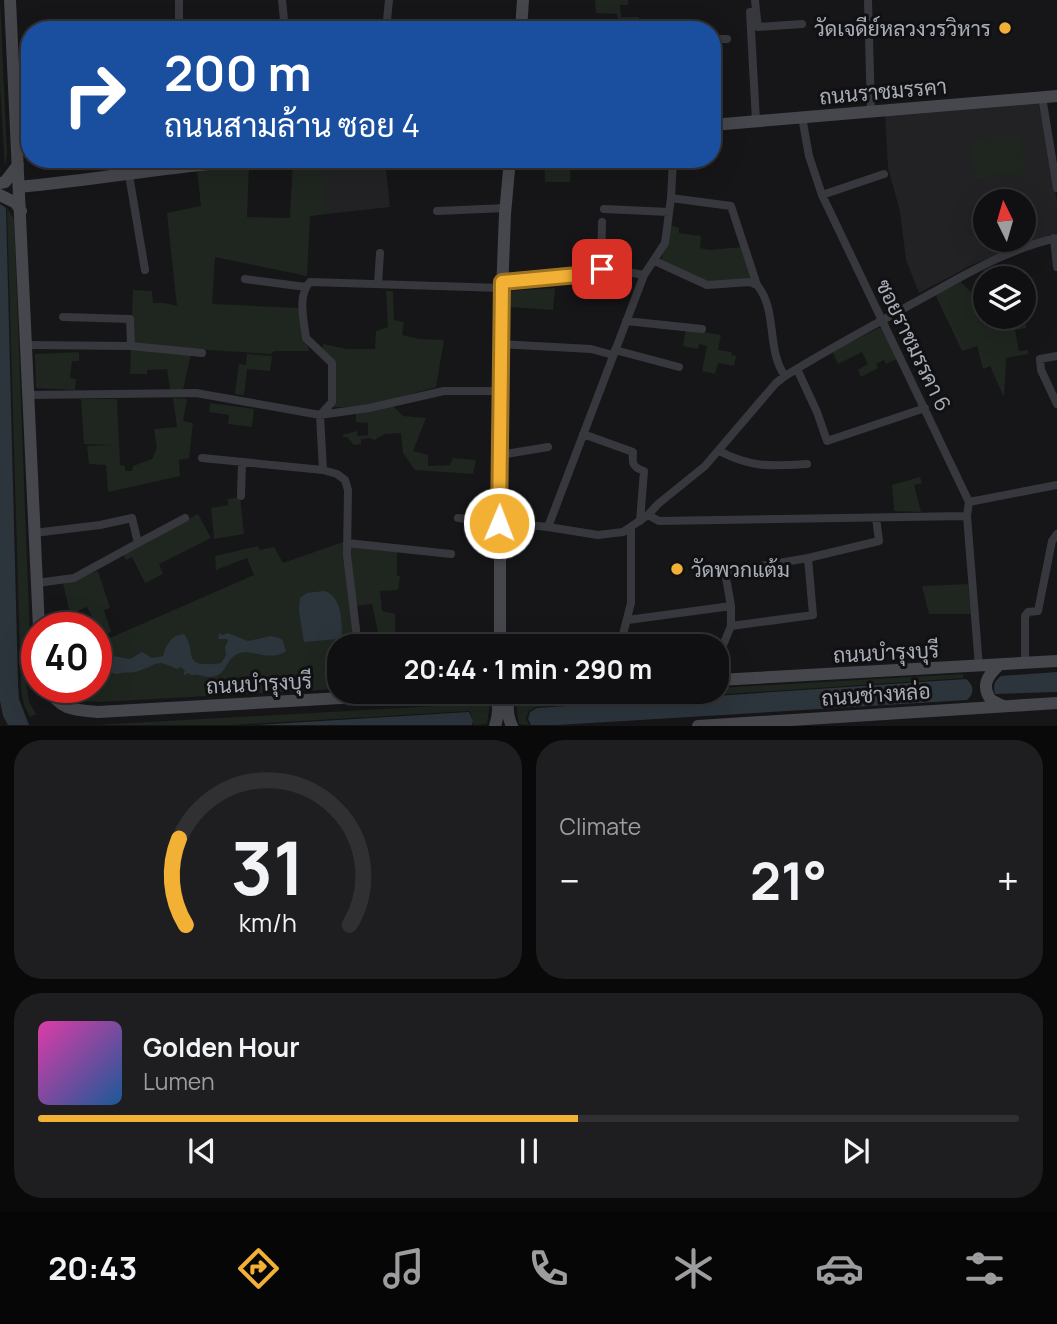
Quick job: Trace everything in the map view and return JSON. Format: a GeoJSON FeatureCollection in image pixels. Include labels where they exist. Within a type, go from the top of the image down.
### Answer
{"type":"FeatureCollection","features":[{"type":"Feature","properties":{"kind":"main road"},"geometry":{"type":"LineString","coordinates":[[10,0],[22,212],[38,612]]}},
{"type":"Feature","properties":{"kind":"main road"},"geometry":{"type":"LineString","coordinates":[[521,21],[523,0]]}},
{"type":"Feature","properties":{"kind":"main road","name":"ถนนราชมรรคา"},"geometry":{"type":"LineString","coordinates":[[721,124],[1057,96]]}},
{"type":"Feature","properties":{"kind":"main road"},"geometry":{"type":"LineString","coordinates":[[0,183],[5,181],[18,165]]}},
{"type":"Feature","properties":{"kind":"main road"},"geometry":{"type":"LineString","coordinates":[[19,187],[168,168]]}},
{"type":"Feature","properties":{"kind":"main road"},"geometry":{"type":"LineString","coordinates":[[500,634],[500,344],[509,168]]}},
{"type":"Feature","properties":{"kind":"main road"},"geometry":{"type":"LineString","coordinates":[[0,195],[16,203],[22,212]]}},
{"type":"Feature","properties":{"kind":"main road","name":"ถนนบำรุงบุรี"},"geometry":{"type":"LineString","coordinates":[[729,679],[1057,661]]}},
{"type":"Feature","properties":{"kind":"main road"},"geometry":{"type":"LineString","coordinates":[[999,665],[988,674],[986,688],[991,700],[1003,706]]}},
{"type":"Feature","properties":{"kind":"main road"},"geometry":{"type":"LineString","coordinates":[[963,668],[976,676],[980,689],[978,702],[968,708]]}},
{"type":"Feature","properties":{"kind":"main road","name":"ถนนบำรุงบุรี"},"geometry":{"type":"LineString","coordinates":[[59,703],[75,710],[98,712],[327,697]]}},
{"type":"Feature","properties":{"kind":"main road","name":"ถนนช่างหล่อ"},"geometry":{"type":"LineString","coordinates":[[698,726],[1057,703]]}},
{"type":"Feature","properties":{"kind":"main road"},"geometry":{"type":"LineString","coordinates":[[495,726],[497,704]]}},
{"type":"Feature","properties":{"kind":"main road"},"geometry":{"type":"LineString","coordinates":[[508,704],[512,726]]}},
{"type":"Feature","properties":{"kind":"street"},"geometry":{"type":"LineString","coordinates":[[179,0],[179,21]]}},
{"type":"Feature","properties":{"kind":"street"},"geometry":{"type":"LineString","coordinates":[[282,0],[284,21]]}},
{"type":"Feature","properties":{"kind":"street"},"geometry":{"type":"LineString","coordinates":[[387,21],[389,0]]}},
{"type":"Feature","properties":{"kind":"street"},"geometry":{"type":"LineString","coordinates":[[755,0],[758,27],[802,24]]}},
{"type":"Feature","properties":{"kind":"street"},"geometry":{"type":"LineString","coordinates":[[867,0],[872,111]]}},
{"type":"Feature","properties":{"kind":"street"},"geometry":{"type":"LineString","coordinates":[[756,11],[750,12],[756,121]]}},
{"type":"Feature","properties":{"kind":"street"},"geometry":{"type":"LineString","coordinates":[[721,38],[727,38]]}},
{"type":"Feature","properties":{"kind":"street"},"geometry":{"type":"LineString","coordinates":[[14,89],[21,89]]}},
{"type":"Feature","properties":{"kind":"street"},"geometry":{"type":"LineString","coordinates":[[1042,97],[1057,188]]}},
{"type":"Feature","properties":{"kind":"street","name":"ซอยราชมรรคา 6"},"geometry":{"type":"LineString","coordinates":[[802,117],[809,156],[822,195],[969,502]]}},
{"type":"Feature","properties":{"kind":"street"},"geometry":{"type":"LineString","coordinates":[[136,168],[145,270]]}},
{"type":"Feature","properties":{"kind":"street"},"geometry":{"type":"LineString","coordinates":[[548,527],[644,275],[665,243],[673,168]]}},
{"type":"Feature","properties":{"kind":"street"},"geometry":{"type":"LineString","coordinates":[[822,195],[884,174]]}},
{"type":"Feature","properties":{"kind":"street"},"geometry":{"type":"LineString","coordinates":[[671,198],[731,206],[757,285],[768,306],[777,359],[785,376]]}},
{"type":"Feature","properties":{"kind":"street"},"geometry":{"type":"LineString","coordinates":[[438,211],[506,208]]}},
{"type":"Feature","properties":{"kind":"street"},"geometry":{"type":"LineString","coordinates":[[604,209],[669,212]]}},
{"type":"Feature","properties":{"kind":"street"},"geometry":{"type":"LineString","coordinates":[[320,415],[332,402],[332,363],[306,338],[303,308],[306,287],[310,282],[502,285],[599,273],[602,222]]}},
{"type":"Feature","properties":{"kind":"street"},"geometry":{"type":"LineString","coordinates":[[458,518],[598,535],[622,532],[648,515],[705,466],[785,376],[883,318],[972,270],[1010,253],[1055,238],[1057,267]]}},
{"type":"Feature","properties":{"kind":"street"},"geometry":{"type":"LineString","coordinates":[[378,284],[380,253]]}},
{"type":"Feature","properties":{"kind":"street"},"geometry":{"type":"LineString","coordinates":[[654,261],[707,285],[750,282],[757,285]]}},
{"type":"Feature","properties":{"kind":"street"},"geometry":{"type":"LineString","coordinates":[[601,269],[644,275]]}},
{"type":"Feature","properties":{"kind":"street"},"geometry":{"type":"LineString","coordinates":[[245,279],[306,287]]}},
{"type":"Feature","properties":{"kind":"street"},"geometry":{"type":"LineString","coordinates":[[63,317],[130,319],[131,346]]}},
{"type":"Feature","properties":{"kind":"street"},"geometry":{"type":"LineString","coordinates":[[626,321],[702,329]]}},
{"type":"Feature","properties":{"kind":"street"},"geometry":{"type":"LineString","coordinates":[[500,344],[592,349],[679,367]]}},
{"type":"Feature","properties":{"kind":"street"},"geometry":{"type":"LineString","coordinates":[[26,345],[131,346],[202,353]]}},
{"type":"Feature","properties":{"kind":"street"},"geometry":{"type":"LineString","coordinates":[[1057,356],[1040,359],[1041,370],[1057,404]]}},
{"type":"Feature","properties":{"kind":"street"},"geometry":{"type":"LineString","coordinates":[[797,369],[828,441],[925,408]]}},
{"type":"Feature","properties":{"kind":"street"},"geometry":{"type":"LineString","coordinates":[[28,395],[196,393],[320,415],[369,408],[444,391],[500,391]]}},
{"type":"Feature","properties":{"kind":"street"},"geometry":{"type":"LineString","coordinates":[[320,415],[323,470]]}},
{"type":"Feature","properties":{"kind":"street"},"geometry":{"type":"LineString","coordinates":[[583,434],[634,452],[632,463],[635,468],[643,471],[640,521]]}},
{"type":"Feature","properties":{"kind":"street"},"geometry":{"type":"LineString","coordinates":[[500,454],[548,447]]}},
{"type":"Feature","properties":{"kind":"street"},"geometry":{"type":"LineString","coordinates":[[719,451],[760,466],[807,464]]}},
{"type":"Feature","properties":{"kind":"street"},"geometry":{"type":"LineString","coordinates":[[202,458],[323,470],[337,474],[345,480],[348,490],[349,581],[356,634]]}},
{"type":"Feature","properties":{"kind":"street"},"geometry":{"type":"LineString","coordinates":[[241,496],[242,462]]}},
{"type":"Feature","properties":{"kind":"street"},"geometry":{"type":"LineString","coordinates":[[979,667],[967,516],[969,502],[1057,485]]}},
{"type":"Feature","properties":{"kind":"street"},"geometry":{"type":"LineString","coordinates":[[648,515],[659,521],[967,516]]}},
{"type":"Feature","properties":{"kind":"street"},"geometry":{"type":"LineString","coordinates":[[34,533],[100,526],[132,518],[138,543]]}},
{"type":"Feature","properties":{"kind":"street"},"geometry":{"type":"LineString","coordinates":[[37,583],[74,578],[186,518]]}},
{"type":"Feature","properties":{"kind":"street"},"geometry":{"type":"LineString","coordinates":[[728,634],[731,626],[731,606],[725,572],[808,558],[880,541],[876,518]]}},
{"type":"Feature","properties":{"kind":"street"},"geometry":{"type":"LineString","coordinates":[[624,634],[631,603],[631,527]]}},
{"type":"Feature","properties":{"kind":"street"},"geometry":{"type":"LineString","coordinates":[[1025,663],[1025,616],[1028,612],[1038,611],[1052,541],[1057,534]]}},
{"type":"Feature","properties":{"kind":"street"},"geometry":{"type":"LineString","coordinates":[[347,543],[451,554]]}},
{"type":"Feature","properties":{"kind":"street"},"geometry":{"type":"LineString","coordinates":[[731,626],[813,615],[808,558]]}},
{"type":"Feature","properties":{"kind":"street"},"geometry":{"type":"LineString","coordinates":[[628,620],[731,606]]}},
{"type":"Feature","properties":{"kind":"shaded area"},"geometry":{"type":"Polygon","coordinates":[[[0,0],[7,154],[5,167],[0,86],[0,0]]]}},
{"type":"Feature","properties":{"kind":"shaded area"},"geometry":{"type":"Polygon","coordinates":[[[595,0],[628,0],[628,5],[620,5],[621,17],[639,19],[618,21],[617,14],[596,13],[595,0]]]}},
{"type":"Feature","properties":{"kind":"shaded area"},"geometry":{"type":"Polygon","coordinates":[[[1038,101],[1057,201],[1057,233],[1036,241],[1036,189],[973,189],[973,252],[1006,252],[974,264],[919,293],[906,260],[900,211],[888,168],[885,115],[1038,101]]]}},
{"type":"Feature","properties":{"kind":"shaded area"},"geometry":{"type":"Polygon","coordinates":[[[1022,135],[1024,176],[974,179],[972,138],[1022,135]]]}},
{"type":"Feature","properties":{"kind":"shaded area"},"geometry":{"type":"Polygon","coordinates":[[[249,168],[247,217],[290,218],[293,168],[326,168],[328,184],[324,185],[327,214],[310,216],[307,276],[215,257],[212,304],[299,308],[309,351],[274,351],[271,354],[192,349],[183,390],[170,389],[167,369],[147,370],[147,374],[130,374],[133,290],[152,291],[153,303],[177,306],[167,213],[201,206],[197,170],[249,168]]]}},
{"type":"Feature","properties":{"kind":"shaded area"},"geometry":{"type":"Polygon","coordinates":[[[293,168],[386,168],[390,207],[290,218],[293,168]]]}},
{"type":"Feature","properties":{"kind":"shaded area"},"geometry":{"type":"Polygon","coordinates":[[[544,168],[570,168],[570,182],[545,182],[544,168]]]}},
{"type":"Feature","properties":{"kind":"shaded area"},"geometry":{"type":"Polygon","coordinates":[[[0,204],[6,208],[18,684],[19,699],[29,725],[8,725],[0,701],[0,204]]]}},
{"type":"Feature","properties":{"kind":"shaded area"},"geometry":{"type":"Polygon","coordinates":[[[7,208],[14,219],[29,612],[21,612],[21,688],[7,208]]]}},
{"type":"Feature","properties":{"kind":"shaded area"},"geometry":{"type":"Polygon","coordinates":[[[670,225],[679,228],[679,233],[701,236],[700,248],[710,250],[743,247],[751,280],[708,282],[661,262],[670,225]]]}},
{"type":"Feature","properties":{"kind":"shaded area"},"geometry":{"type":"Polygon","coordinates":[[[961,282],[973,294],[973,329],[1020,329],[1015,330],[1019,351],[1028,350],[1029,354],[1006,358],[1004,397],[990,366],[983,369],[977,346],[962,351],[935,294],[961,282]]]}},
{"type":"Feature","properties":{"kind":"shaded area"},"geometry":{"type":"Polygon","coordinates":[[[555,288],[553,310],[509,307],[510,291],[555,288]]]}},
{"type":"Feature","properties":{"kind":"shaded area"},"geometry":{"type":"Polygon","coordinates":[[[386,291],[393,291],[394,320],[404,322],[402,335],[444,340],[436,387],[372,404],[333,407],[334,371],[322,350],[323,344],[347,349],[375,349],[376,331],[388,327],[386,291]]]}},
{"type":"Feature","properties":{"kind":"shaded area"},"geometry":{"type":"Polygon","coordinates":[[[881,327],[897,359],[886,364],[884,360],[876,364],[878,368],[861,377],[858,370],[868,364],[862,352],[838,364],[832,351],[881,327]]]}},
{"type":"Feature","properties":{"kind":"shaded area"},"geometry":{"type":"Polygon","coordinates":[[[686,329],[721,335],[718,350],[731,352],[736,356],[734,366],[718,363],[715,374],[702,371],[707,346],[699,344],[698,349],[683,346],[686,329]]]}},
{"type":"Feature","properties":{"kind":"shaded area"},"geometry":{"type":"Polygon","coordinates":[[[79,352],[79,361],[72,361],[70,378],[76,379],[75,390],[36,388],[35,354],[79,352]]]}},
{"type":"Feature","properties":{"kind":"shaded area"},"geometry":{"type":"Polygon","coordinates":[[[247,354],[272,356],[270,371],[247,369],[244,395],[235,394],[239,364],[246,365],[247,354]]]}},
{"type":"Feature","properties":{"kind":"shaded area"},"geometry":{"type":"Polygon","coordinates":[[[173,398],[187,399],[183,421],[193,423],[189,458],[179,460],[180,476],[108,492],[106,465],[89,464],[87,446],[113,445],[84,444],[81,399],[117,399],[120,465],[125,466],[125,471],[132,471],[133,466],[152,459],[157,448],[154,429],[177,427],[173,398]]]}},
{"type":"Feature","properties":{"kind":"shaded area"},"geometry":{"type":"Polygon","coordinates":[[[210,403],[254,409],[252,427],[228,424],[229,415],[209,412],[210,403]]]}},
{"type":"Feature","properties":{"kind":"shaded area"},"geometry":{"type":"Polygon","coordinates":[[[392,405],[403,416],[426,418],[413,451],[428,455],[428,466],[450,465],[453,458],[476,460],[473,474],[415,470],[403,453],[401,433],[385,434],[374,440],[361,439],[361,444],[354,445],[347,437],[343,437],[357,431],[358,436],[368,435],[368,423],[356,422],[356,412],[392,405]]]}},
{"type":"Feature","properties":{"kind":"shaded area"},"geometry":{"type":"Polygon","coordinates":[[[920,477],[922,483],[914,485],[921,512],[894,511],[892,485],[920,477]]]}},
{"type":"Feature","properties":{"kind":"shaded area"},"geometry":{"type":"Polygon","coordinates":[[[240,497],[244,534],[214,539],[211,508],[228,505],[228,499],[240,497]]]}},
{"type":"Feature","properties":{"kind":"shaded area"},"geometry":{"type":"Polygon","coordinates":[[[198,514],[211,538],[159,564],[163,574],[145,583],[132,557],[126,560],[122,553],[198,514]]]}},
{"type":"Feature","properties":{"kind":"shaded area"},"geometry":{"type":"Polygon","coordinates":[[[343,542],[354,634],[327,634],[327,690],[112,701],[112,637],[254,575],[247,558],[216,570],[215,556],[258,546],[260,550],[274,547],[283,563],[343,542]]]}},
{"type":"Feature","properties":{"kind":"shaded area"},"geometry":{"type":"Polygon","coordinates":[[[349,546],[397,551],[397,576],[400,576],[398,590],[380,591],[382,611],[395,614],[395,634],[378,634],[372,604],[355,606],[349,546]]]}},
{"type":"Feature","properties":{"kind":"shaded area"},"geometry":{"type":"Polygon","coordinates":[[[98,571],[110,608],[105,612],[90,612],[87,607],[70,612],[63,583],[98,571]]]}},
{"type":"Feature","properties":{"kind":"shaded area"},"geometry":{"type":"Polygon","coordinates":[[[968,584],[971,614],[929,614],[922,586],[968,584]]]}},
{"type":"Feature","properties":{"kind":"shaded area"},"geometry":{"type":"Polygon","coordinates":[[[324,591],[334,597],[341,616],[342,634],[327,634],[327,640],[304,642],[299,611],[300,598],[307,593],[324,591]]]}},
{"type":"Feature","properties":{"kind":"shaded area"},"geometry":{"type":"Polygon","coordinates":[[[219,633],[228,633],[248,641],[271,636],[282,639],[286,651],[273,656],[242,652],[233,657],[222,672],[209,677],[192,676],[188,673],[185,675],[181,667],[177,669],[161,663],[139,671],[112,673],[112,656],[130,659],[142,652],[152,658],[163,656],[170,641],[184,634],[195,661],[199,664],[221,663],[226,655],[225,647],[228,641],[218,639],[219,633]]]}},
{"type":"Feature","properties":{"kind":"shaded area"},"geometry":{"type":"Polygon","coordinates":[[[1057,672],[1057,692],[995,694],[995,684],[1001,676],[1057,672]]]}},
{"type":"Feature","properties":{"kind":"shaded area"},"geometry":{"type":"Polygon","coordinates":[[[963,674],[964,678],[729,694],[729,687],[963,674]]]}},
{"type":"Feature","properties":{"kind":"shaded area"},"geometry":{"type":"Polygon","coordinates":[[[966,679],[972,689],[967,700],[557,725],[531,725],[528,719],[530,712],[537,708],[596,704],[729,704],[729,695],[966,679]]]}},
{"type":"Feature","properties":{"kind":"shaded area"},"geometry":{"type":"Polygon","coordinates":[[[30,703],[36,714],[30,717],[24,705],[30,703]]]}},
{"type":"Feature","properties":{"kind":"shaded area"},"geometry":{"type":"Polygon","coordinates":[[[490,704],[487,724],[474,725],[470,711],[231,725],[95,725],[490,704]]]}},
{"type":"Feature","properties":{"kind":"shaded area"},"geometry":{"type":"Polygon","coordinates":[[[516,704],[580,704],[536,707],[529,711],[526,718],[529,725],[519,724],[516,704]]]}},
{"type":"Feature","properties":{"kind":"shaded area"},"geometry":{"type":"Polygon","coordinates":[[[469,712],[472,725],[256,725],[469,712]]]}},
{"type":"Feature","properties":{"kind":"place","name":"วัดเจดีย์หลวงวรวิหาร"},"geometry":{"type":"Point","coordinates":[1005,28]}},
{"type":"Feature","properties":{"kind":"place","name":"วัดพวกแต้ม"},"geometry":{"type":"Point","coordinates":[677,569]}},
{"type":"Feature","properties":{"kind":"route"},"geometry":{"type":"LineString","coordinates":[[499,523],[502,282],[599,273],[602,269]]}}]}
